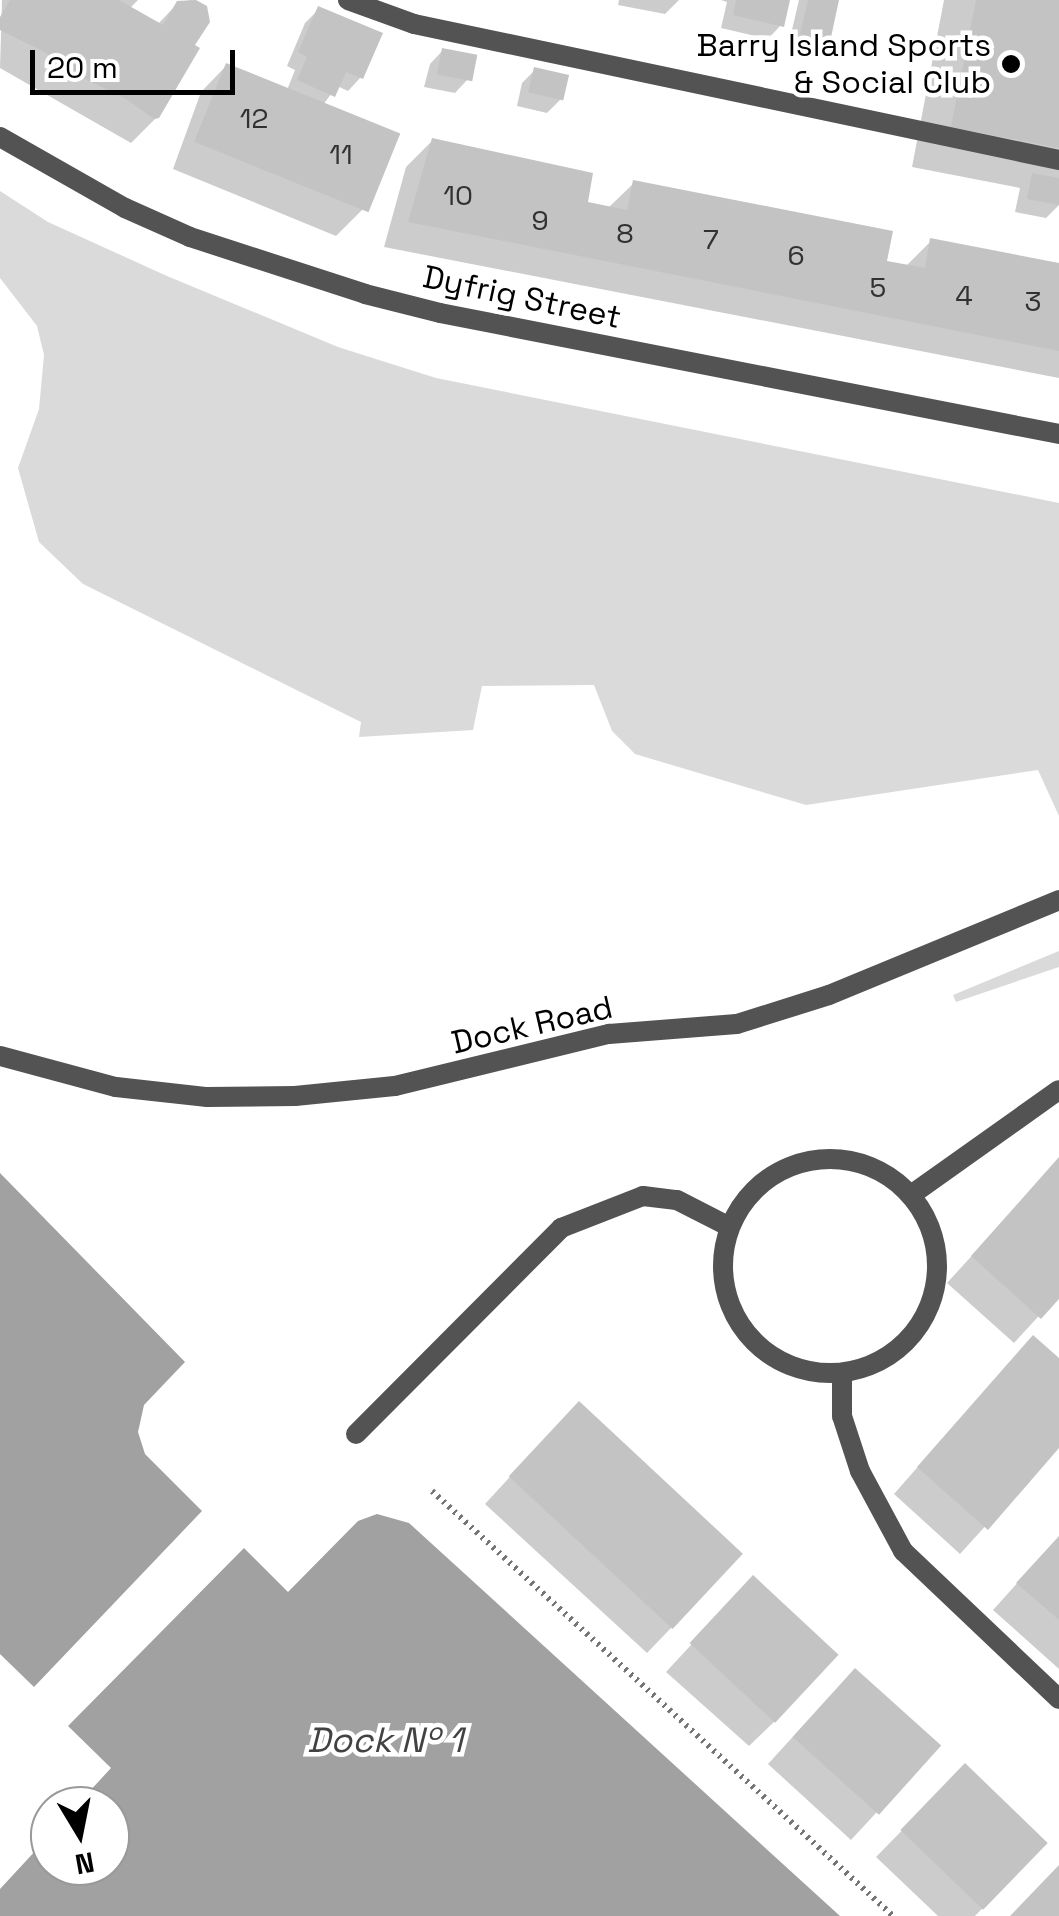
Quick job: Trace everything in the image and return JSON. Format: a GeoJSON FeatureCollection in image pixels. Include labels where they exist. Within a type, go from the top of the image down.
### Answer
{"type":"FeatureCollection","features":[{"type":"Feature","properties":{"kind":"street"},"geometry":{"type":"LineString","coordinates":[[348,0],[414,24],[1059,160]]}},
{"type":"Feature","properties":{"kind":"street","name":"Dyfrig Street"},"geometry":{"type":"LineString","coordinates":[[0,136],[126,208],[190,237],[365,294],[440,313],[1059,434]]}},
{"type":"Feature","properties":{"kind":"street","name":"Dock Road"},"geometry":{"type":"LineString","coordinates":[[0,1056],[116,1086],[206,1097],[295,1096],[395,1086],[609,1034],[737,1024],[829,996],[1059,900]]}},
{"type":"Feature","properties":{"kind":"street"},"geometry":{"type":"LineString","coordinates":[[911,1195],[1059,1090]]}},
{"type":"Feature","properties":{"kind":"street"},"geometry":{"type":"LineString","coordinates":[[811,1160],[848,1160],[883,1172],[911,1195],[929,1223],[938,1255],[936,1289],[923,1320],[902,1346],[875,1364],[842,1373],[805,1370],[772,1357],[744,1332],[727,1299],[722,1263],[730,1227],[748,1196],[777,1173],[811,1160]]}},
{"type":"Feature","properties":{"kind":"street"},"geometry":{"type":"LineString","coordinates":[[356,1434],[561,1228],[644,1196],[677,1200],[730,1227]]}},
{"type":"Feature","properties":{"kind":"street"},"geometry":{"type":"LineString","coordinates":[[842,1373],[842,1416],[860,1472],[904,1551],[1059,1700]]}},
{"type":"Feature","properties":{"kind":"path"},"geometry":{"type":"LineString","coordinates":[[432,1490],[892,1916]]}},
{"type":"Feature","properties":{"kind":"shaded area"},"geometry":{"type":"Polygon","coordinates":[[[0,191],[48,222],[167,276],[338,347],[436,378],[1059,503],[1059,816],[1038,770],[806,805],[635,754],[612,731],[594,685],[482,686],[473,730],[359,737],[361,722],[83,584],[39,542],[18,468],[39,409],[44,355],[37,326],[0,278],[0,191]]]}},
{"type":"Feature","properties":{"kind":"shaded area"},"geometry":{"type":"Polygon","coordinates":[[[1059,951],[1059,967],[956,1002],[953,995],[1059,951]]]}},
{"type":"Feature","properties":{"kind":"water"},"geometry":{"type":"Polygon","coordinates":[[[0,1173],[185,1362],[144,1405],[138,1432],[145,1454],[202,1511],[34,1687],[0,1654],[0,1173]]]}},
{"type":"Feature","properties":{"kind":"water","name":"Dock Nº 1"},"geometry":{"type":"Polygon","coordinates":[[[377,1514],[409,1523],[840,1916],[0,1916],[0,1889],[30,1857],[30,1886],[130,1886],[130,1786],[94,1786],[111,1768],[68,1726],[244,1548],[288,1592],[358,1521],[377,1514]]]}},
{"type":"Feature","properties":{"kind":"building"},"geometry":{"type":"Polygon","coordinates":[[[10,0],[119,0],[163,25],[177,1],[196,0],[207,6],[210,22],[195,45],[200,48],[159,118],[154,119],[126,99],[79,76],[77,71],[73,73],[45,52],[0,30],[0,17],[10,0]]]}},
{"type":"Feature","properties":{"kind":"building"},"geometry":{"type":"Polygon","coordinates":[[[736,0],[790,0],[784,27],[733,15],[736,0]]]}},
{"type":"Feature","properties":{"kind":"building"},"geometry":{"type":"Polygon","coordinates":[[[808,0],[839,0],[830,42],[800,34],[808,0]]]}},
{"type":"Feature","properties":{"kind":"building","name":"Barry Island Sports & Social Club"},"geometry":{"type":"Polygon","coordinates":[[[976,0],[1059,0],[1059,148],[951,127],[976,0]]]}},
{"type":"Feature","properties":{"kind":"building"},"geometry":{"type":"Polygon","coordinates":[[[318,6],[383,33],[363,79],[346,72],[335,97],[297,80],[307,57],[298,52],[318,6]]]}},
{"type":"Feature","properties":{"kind":"building"},"geometry":{"type":"Polygon","coordinates":[[[442,48],[477,55],[472,81],[437,75],[442,48]]]}},
{"type":"Feature","properties":{"kind":"building"},"geometry":{"type":"Polygon","coordinates":[[[226,63],[400,133],[368,212],[194,142],[226,63]]]}},
{"type":"Feature","properties":{"kind":"building"},"geometry":{"type":"Polygon","coordinates":[[[534,67],[569,75],[563,100],[528,92],[534,67]]]}},
{"type":"Feature","properties":{"kind":"building"},"geometry":{"type":"Polygon","coordinates":[[[432,138],[593,173],[588,202],[627,210],[633,180],[893,231],[887,261],[925,268],[930,238],[1059,263],[1059,351],[408,222],[432,138]]]}},
{"type":"Feature","properties":{"kind":"building"},"geometry":{"type":"Polygon","coordinates":[[[1032,173],[1059,178],[1059,205],[1027,199],[1032,173]]]}},
{"type":"Feature","properties":{"kind":"building"},"geometry":{"type":"Polygon","coordinates":[[[1059,1157],[1059,1299],[1041,1319],[971,1256],[1059,1157]]]}},
{"type":"Feature","properties":{"kind":"building"},"geometry":{"type":"Polygon","coordinates":[[[1033,1335],[1059,1358],[1059,1448],[988,1530],[917,1467],[1033,1335]]]}},
{"type":"Feature","properties":{"kind":"building"},"geometry":{"type":"Polygon","coordinates":[[[579,1401],[743,1554],[673,1629],[509,1476],[579,1401]]]}},
{"type":"Feature","properties":{"kind":"building"},"geometry":{"type":"Polygon","coordinates":[[[1059,1536],[1059,1620],[1016,1583],[1059,1536]]]}},
{"type":"Feature","properties":{"kind":"building"},"geometry":{"type":"Polygon","coordinates":[[[753,1575],[839,1655],[775,1723],[690,1643],[753,1575]]]}},
{"type":"Feature","properties":{"kind":"building"},"geometry":{"type":"Polygon","coordinates":[[[855,1668],[941,1746],[879,1815],[793,1737],[855,1668]]]}},
{"type":"Feature","properties":{"kind":"building"},"geometry":{"type":"Polygon","coordinates":[[[965,1763],[1048,1843],[983,1910],[900,1830],[965,1763]]]}},
{"type":"Feature","properties":{"kind":"building"},"geometry":{"type":"Polygon","coordinates":[[[1059,1865],[1059,1916],[1010,1916],[1059,1865]]]}},
{"type":"Feature","properties":{"kind":"place","name":"Barry Island Sports & Social Club"},"geometry":{"type":"Point","coordinates":[1011,64]}}]}
